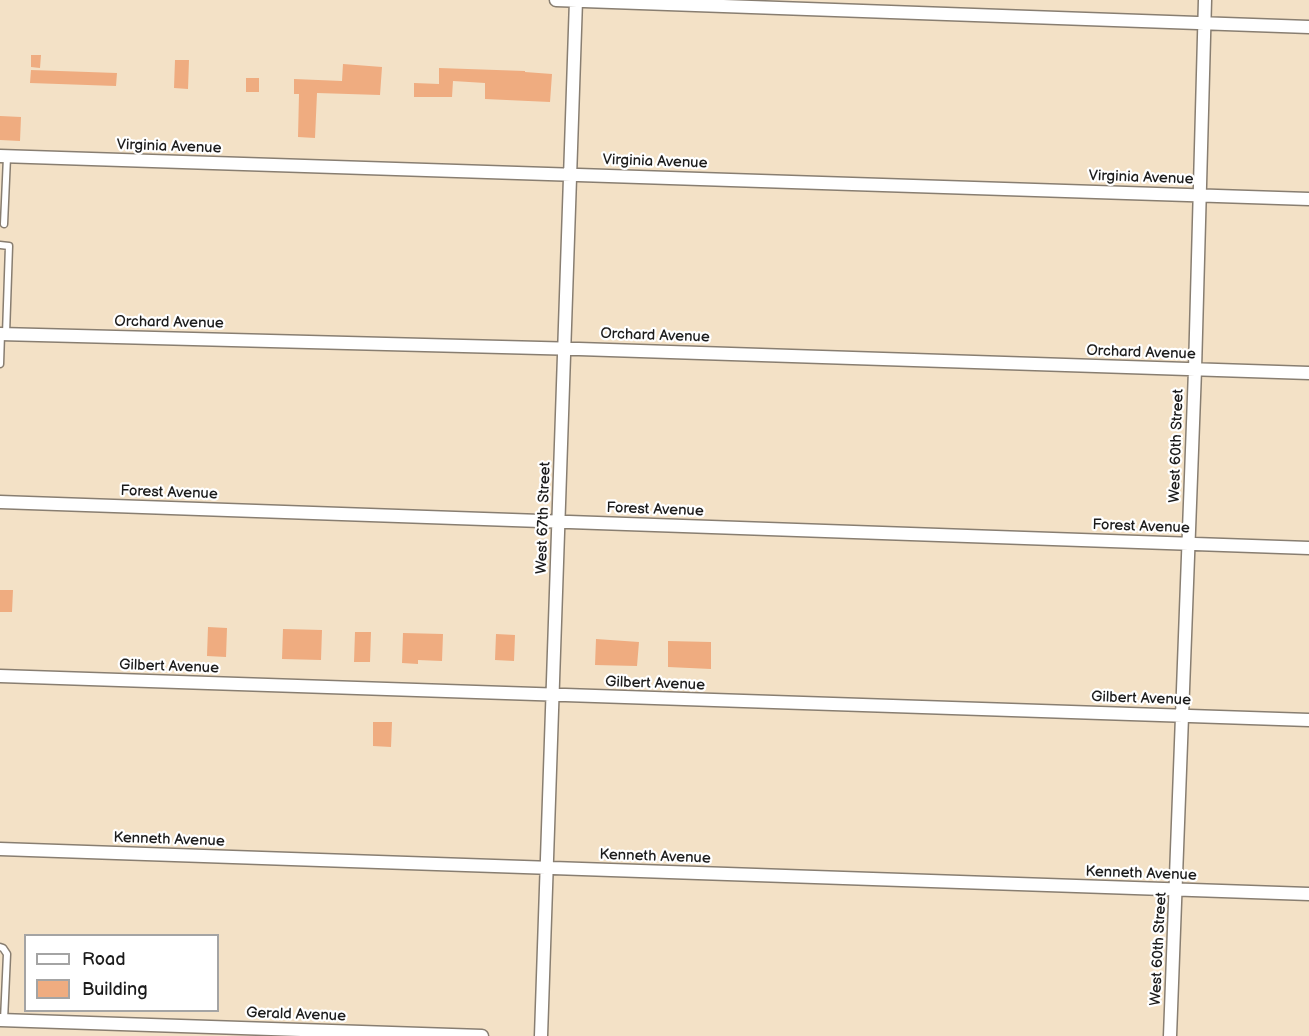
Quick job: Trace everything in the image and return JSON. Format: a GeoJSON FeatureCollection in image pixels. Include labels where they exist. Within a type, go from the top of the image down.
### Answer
{"type":"FeatureCollection","features":[{"type":"Feature","properties":{"kind":"street"},"geometry":{"type":"LineString","coordinates":[[556,0],[1309,27]]}},
{"type":"Feature","properties":{"kind":"street","name":"West 67th Street"},"geometry":{"type":"LineString","coordinates":[[541,1036],[576,0]]}},
{"type":"Feature","properties":{"kind":"street","name":"West 60th Street"},"geometry":{"type":"LineString","coordinates":[[1170,1036],[1195,370],[1205,0]]}},
{"type":"Feature","properties":{"kind":"street","name":"Virginia Avenue"},"geometry":{"type":"LineString","coordinates":[[4,157],[1309,199]]}},
{"type":"Feature","properties":{"kind":"street","name":"Orchard Avenue"},"geometry":{"type":"LineString","coordinates":[[2,334],[564,348],[1309,373]]}},
{"type":"Feature","properties":{"kind":"street","name":"Forest Avenue"},"geometry":{"type":"LineString","coordinates":[[0,502],[1309,548]]}},
{"type":"Feature","properties":{"kind":"street","name":"Gilbert Avenue"},"geometry":{"type":"LineString","coordinates":[[0,676],[1309,720]]}},
{"type":"Feature","properties":{"kind":"street","name":"Kenneth Avenue"},"geometry":{"type":"LineString","coordinates":[[0,849],[1309,894]]}},
{"type":"Feature","properties":{"kind":"street","name":"Gerald Avenue"},"geometry":{"type":"LineString","coordinates":[[2,1020],[482,1036]]}},
{"type":"Feature","properties":{"kind":"lane"},"geometry":{"type":"LineString","coordinates":[[4,157],[4,224]]}},
{"type":"Feature","properties":{"kind":"lane"},"geometry":{"type":"LineString","coordinates":[[0,245],[9,246],[0,364]]}},
{"type":"Feature","properties":{"kind":"lane"},"geometry":{"type":"LineString","coordinates":[[0,947],[7,954],[2,1020]]}},
{"type":"Feature","properties":{"kind":"building"},"geometry":{"type":"Polygon","coordinates":[[[31,55],[41,55],[40,68],[31,67],[31,55]]]}},
{"type":"Feature","properties":{"kind":"building"},"geometry":{"type":"Polygon","coordinates":[[[175,60],[189,60],[188,89],[174,88],[175,60]]]}},
{"type":"Feature","properties":{"kind":"building"},"geometry":{"type":"Polygon","coordinates":[[[343,64],[382,67],[380,95],[317,93],[315,138],[298,137],[299,94],[294,94],[294,79],[342,81],[343,64]]]}},
{"type":"Feature","properties":{"kind":"building"},"geometry":{"type":"Polygon","coordinates":[[[439,68],[552,74],[550,102],[485,99],[485,83],[453,81],[452,97],[414,97],[414,83],[439,84],[439,68]]]}},
{"type":"Feature","properties":{"kind":"building"},"geometry":{"type":"Polygon","coordinates":[[[31,70],[117,73],[116,86],[30,83],[31,70]]]}},
{"type":"Feature","properties":{"kind":"building"},"geometry":{"type":"Polygon","coordinates":[[[246,78],[259,78],[259,92],[246,92],[246,78]]]}},
{"type":"Feature","properties":{"kind":"building"},"geometry":{"type":"Polygon","coordinates":[[[0,116],[21,117],[20,141],[0,140],[0,116]]]}},
{"type":"Feature","properties":{"kind":"building"},"geometry":{"type":"Polygon","coordinates":[[[0,590],[13,590],[12,612],[0,612],[0,590]]]}},
{"type":"Feature","properties":{"kind":"building"},"geometry":{"type":"Polygon","coordinates":[[[208,627],[227,628],[226,657],[207,656],[208,627]]]}},
{"type":"Feature","properties":{"kind":"building"},"geometry":{"type":"Polygon","coordinates":[[[283,629],[322,630],[321,660],[282,659],[283,629]]]}},
{"type":"Feature","properties":{"kind":"building"},"geometry":{"type":"Polygon","coordinates":[[[355,632],[371,632],[370,662],[354,662],[355,632]]]}},
{"type":"Feature","properties":{"kind":"building"},"geometry":{"type":"Polygon","coordinates":[[[403,633],[443,634],[442,661],[418,660],[418,664],[402,663],[403,633]]]}},
{"type":"Feature","properties":{"kind":"building"},"geometry":{"type":"Polygon","coordinates":[[[496,634],[515,635],[514,661],[495,660],[496,634]]]}},
{"type":"Feature","properties":{"kind":"building"},"geometry":{"type":"Polygon","coordinates":[[[596,639],[639,642],[637,666],[595,665],[596,639]]]}},
{"type":"Feature","properties":{"kind":"building"},"geometry":{"type":"Polygon","coordinates":[[[668,641],[711,642],[711,669],[668,667],[668,641]]]}},
{"type":"Feature","properties":{"kind":"building"},"geometry":{"type":"Polygon","coordinates":[[[373,722],[392,722],[391,747],[373,746],[373,722]]]}}]}
